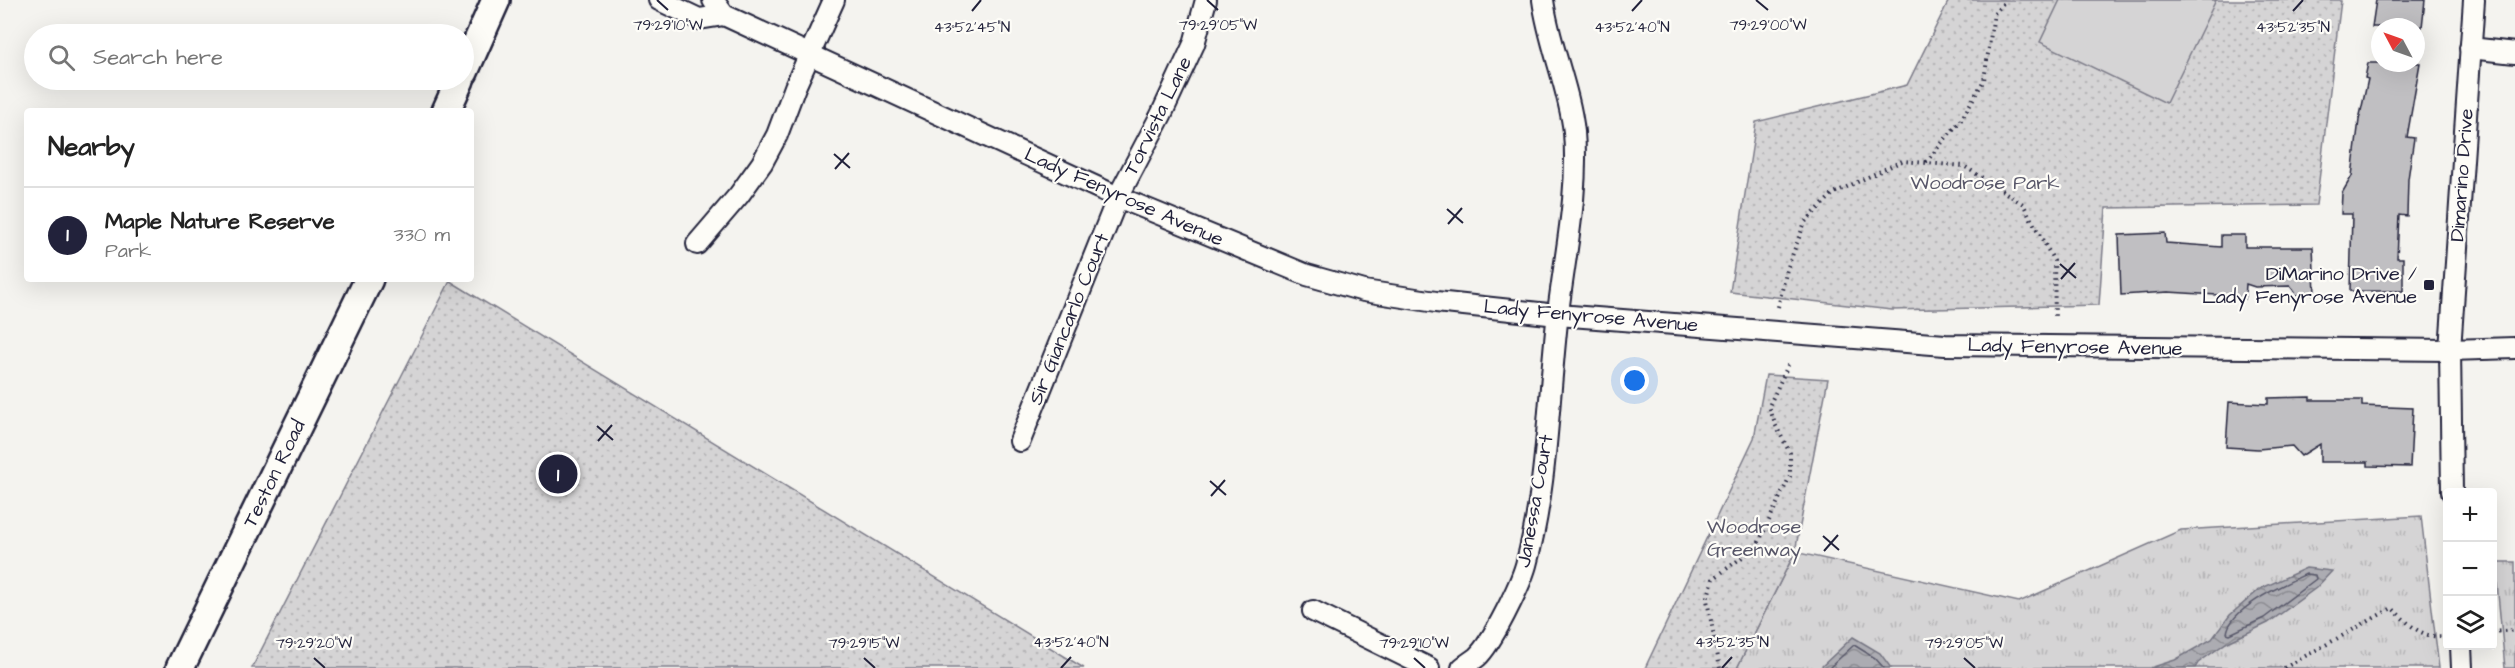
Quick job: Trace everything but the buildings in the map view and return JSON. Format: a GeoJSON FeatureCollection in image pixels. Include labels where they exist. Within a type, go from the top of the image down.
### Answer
{"type":"FeatureCollection","features":[{"type":"Feature","properties":{"kind":"main road"},"geometry":{"type":"LineString","coordinates":[[474,50],[496,0]]}},
{"type":"Feature","properties":{"kind":"main road"},"geometry":{"type":"LineString","coordinates":[[447,108],[455,90]]}},
{"type":"Feature","properties":{"kind":"main road","name":"Teston Road"},"geometry":{"type":"LineString","coordinates":[[180,668],[368,282]]}},
{"type":"Feature","properties":{"kind":"street","name":"Lady Fenyrose Avenue"},"geometry":{"type":"LineString","coordinates":[[659,0],[699,19],[719,8],[1118,197],[1306,275],[1364,291],[1436,302],[1558,315],[1945,345],[2450,350],[2515,348]]}},
{"type":"Feature","properties":{"kind":"street"},"geometry":{"type":"LineString","coordinates":[[697,244],[739,195],[762,163],[777,135],[834,0]]}},
{"type":"Feature","properties":{"kind":"street","name":"Torvista Lane"},"geometry":{"type":"LineString","coordinates":[[1118,197],[1194,44],[1206,0]]}},
{"type":"Feature","properties":{"kind":"street","name":"Janessa Court"},"geometry":{"type":"LineString","coordinates":[[1462,668],[1478,656],[1495,631],[1526,567],[1538,507],[1549,424],[1558,315],[1573,194],[1574,132],[1562,74],[1547,27],[1543,0]]}},
{"type":"Feature","properties":{"kind":"street","name":"Dimarino Drive"},"geometry":{"type":"LineString","coordinates":[[2452,488],[2450,350],[2474,0]]}},
{"type":"Feature","properties":{"kind":"street"},"geometry":{"type":"LineString","coordinates":[[2470,48],[2515,53]]}},
{"type":"Feature","properties":{"kind":"street","name":"Sir Giancarlo Court"},"geometry":{"type":"LineString","coordinates":[[1020,441],[1118,197]]}},
{"type":"Feature","properties":{"kind":"street"},"geometry":{"type":"LineString","coordinates":[[1313,611],[1429,668]]}},
{"type":"Feature","properties":{"kind":"street"},"geometry":{"type":"LineString","coordinates":[[2461,650],[2462,668]]}},
{"type":"Feature","properties":{"kind":"path"},"geometry":{"type":"LineString","coordinates":[[1926,163],[1961,120],[1984,80],[1995,14],[2006,0]]}},
{"type":"Feature","properties":{"kind":"path"},"geometry":{"type":"LineString","coordinates":[[1778,307],[1787,269],[1805,222],[1834,193],[1902,161],[1964,166],[2023,204],[2054,261],[2055,320]]}},
{"type":"Feature","properties":{"kind":"path"},"geometry":{"type":"LineString","coordinates":[[1720,668],[1707,600],[1713,579],[1757,546],[1790,476],[1790,453],[1775,424],[1769,406],[1790,362]]}},
{"type":"Feature","properties":{"kind":"path"},"geometry":{"type":"LineString","coordinates":[[2284,668],[2392,608],[2417,631],[2443,636]]}},
{"type":"Feature","properties":{"kind":"path"},"geometry":{"type":"LineString","coordinates":[[2497,632],[2515,630]]}},
{"type":"Feature","properties":{"kind":"green space","name":"Woodrose Park"},"geometry":{"type":"Polygon","coordinates":[[[1949,0],[2341,0],[2316,205],[2106,208],[2099,305],[1892,310],[1730,292],[1756,122],[1907,85],[1949,0]]]}},
{"type":"Feature","properties":{"kind":"green space"},"geometry":{"type":"Polygon","coordinates":[[[2060,0],[2216,0],[2166,103],[2040,42],[2060,0]]]}},
{"type":"Feature","properties":{"kind":"green space"},"geometry":{"type":"Polygon","coordinates":[[[449,282],[452,282],[1084,668],[252,668],[449,282]]]}},
{"type":"Feature","properties":{"kind":"green space","name":"Woodrose Greenway"},"geometry":{"type":"Polygon","coordinates":[[[1766,375],[1828,379],[1795,552],[1737,668],[1645,668],[1754,438],[1766,375]]]}},
{"type":"Feature","properties":{"kind":"green space"},"geometry":{"type":"Polygon","coordinates":[[[2421,516],[2439,668],[1737,668],[1795,552],[2019,602],[2181,530],[2421,516]]]}},
{"type":"Feature","properties":{"kind":"green space"},"geometry":{"type":"Polygon","coordinates":[[[2497,562],[2515,562],[2515,668],[2505,668],[2497,562]]]}},
{"type":"Feature","properties":{"kind":"water"},"geometry":{"type":"Polygon","coordinates":[[[2306,568],[2332,571],[2316,588],[2268,623],[2226,643],[2198,663],[2195,668],[2150,668],[2175,660],[2212,639],[2230,615],[2260,589],[2306,568]]]}},
{"type":"Feature","properties":{"kind":"water"},"geometry":{"type":"Polygon","coordinates":[[[1853,637],[1880,653],[1891,668],[1820,668],[1853,637]]]}},
{"type":"Feature","properties":{"kind":"place","name":"DiMarino Drive / Lady Fenyrose Avenue"},"geometry":{"type":"Point","coordinates":[2429,285]}},
{"type":"Feature","properties":{"kind":"place","name":"Maple Nature Reserve"},"geometry":{"type":"Point","coordinates":[558,474]}}]}
